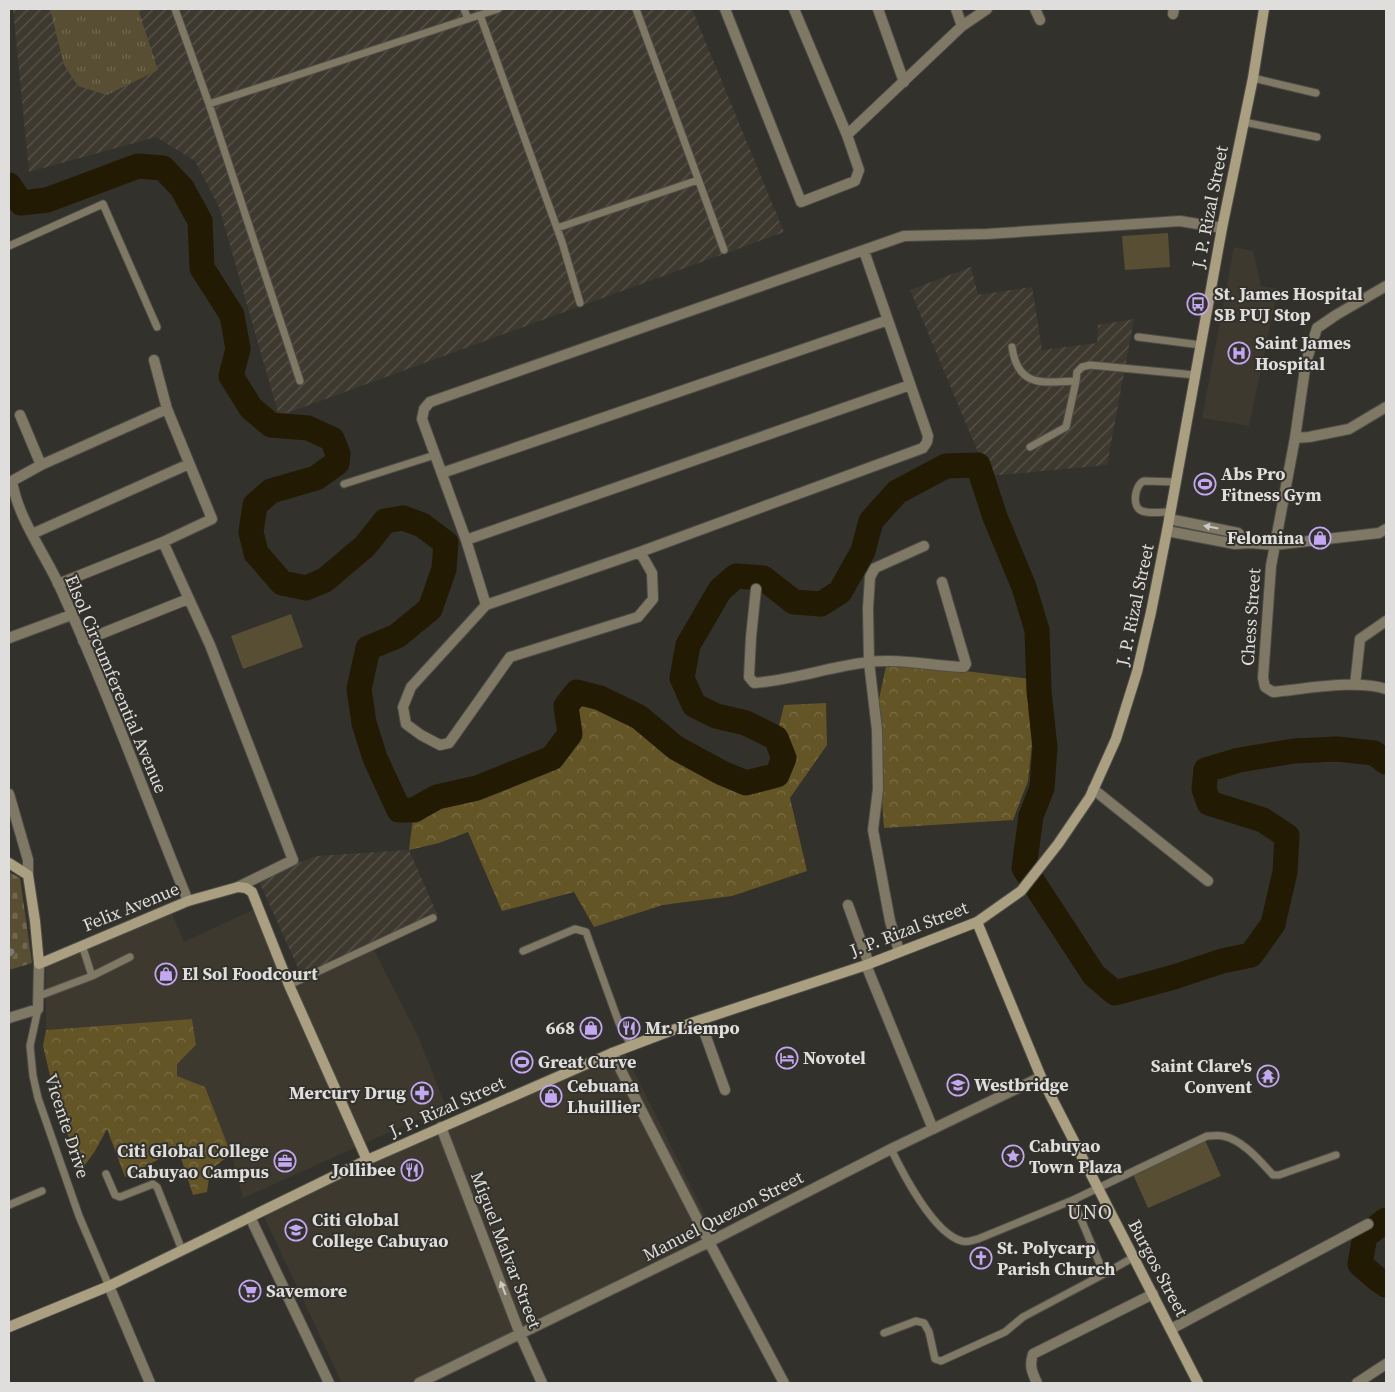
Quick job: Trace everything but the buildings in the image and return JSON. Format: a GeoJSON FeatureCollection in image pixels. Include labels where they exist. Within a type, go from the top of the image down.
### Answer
{"type":"FeatureCollection","features":[{"type":"Feature","properties":{"kind":"main road","name":"J. P. Rizal Street"},"geometry":{"type":"LineString","coordinates":[[9,1326],[109,1286],[367,1160],[612,1053],[700,1020],[867,964],[977,922],[1021,891],[1058,844],[1090,797],[1116,738],[1137,672],[1170,516],[1222,228],[1253,78],[1264,9]]}},
{"type":"Feature","properties":{"kind":"main road"},"geometry":{"type":"LineString","coordinates":[[9,863],[28,875]]}},
{"type":"Feature","properties":{"kind":"main road","name":"Vicente Drive"},"geometry":{"type":"LineString","coordinates":[[28,875],[39,964]]}},
{"type":"Feature","properties":{"kind":"main road","name":"Felix Avenue"},"geometry":{"type":"LineString","coordinates":[[39,964],[188,901],[238,887]]}},
{"type":"Feature","properties":{"kind":"main road"},"geometry":{"type":"LineString","coordinates":[[238,887],[246,888],[252,892],[289,985],[367,1160]]}},
{"type":"Feature","properties":{"kind":"main road","name":"Burgos Street"},"geometry":{"type":"LineString","coordinates":[[977,922],[1040,1077],[1198,1383]]}},
{"type":"Feature","properties":{"kind":"street"},"geometry":{"type":"LineString","coordinates":[[725,9],[801,202],[855,181],[859,170],[848,135],[794,9]]}},
{"type":"Feature","properties":{"kind":"street"},"geometry":{"type":"LineString","coordinates":[[878,9],[904,82]]}},
{"type":"Feature","properties":{"kind":"street"},"geometry":{"type":"LineString","coordinates":[[956,9],[962,26]]}},
{"type":"Feature","properties":{"kind":"street"},"geometry":{"type":"LineString","coordinates":[[848,135],[962,26],[987,9]]}},
{"type":"Feature","properties":{"kind":"street"},"geometry":{"type":"LineString","coordinates":[[1035,9],[1040,20]]}},
{"type":"Feature","properties":{"kind":"street"},"geometry":{"type":"LineString","coordinates":[[486,605],[466,540],[422,419],[424,409],[430,402],[904,236],[987,234],[1180,221],[1222,228]]}},
{"type":"Feature","properties":{"kind":"street"},"geometry":{"type":"LineString","coordinates":[[640,552],[652,574],[653,599],[638,617],[510,657],[449,743],[440,746],[421,736],[406,724],[404,707],[411,687],[486,605],[640,552],[923,448],[928,436],[864,251]]}},
{"type":"Feature","properties":{"kind":"street"},"geometry":{"type":"LineString","coordinates":[[1274,545],[1295,438],[1306,362],[1317,328],[1386,286]]}},
{"type":"Feature","properties":{"kind":"street"},"geometry":{"type":"LineString","coordinates":[[442,473],[888,320]]}},
{"type":"Feature","properties":{"kind":"street"},"geometry":{"type":"LineString","coordinates":[[58,584],[163,542],[212,519],[167,410],[154,360]]}},
{"type":"Feature","properties":{"kind":"street"},"geometry":{"type":"LineString","coordinates":[[466,540],[910,385]]}},
{"type":"Feature","properties":{"kind":"street"},"geometry":{"type":"LineString","coordinates":[[1295,438],[1349,429],[1386,407]]}},
{"type":"Feature","properties":{"kind":"street"},"geometry":{"type":"LineString","coordinates":[[20,416],[41,465],[167,410]]}},
{"type":"Feature","properties":{"kind":"street"},"geometry":{"type":"LineString","coordinates":[[32,534],[189,464]]}},
{"type":"Feature","properties":{"kind":"street","name":"Elsol Circumferential Avenue"},"geometry":{"type":"LineString","coordinates":[[41,465],[12,481],[14,492],[83,641],[188,901]]}},
{"type":"Feature","properties":{"kind":"street"},"geometry":{"type":"LineString","coordinates":[[1170,516],[1238,533],[1248,543]]}},
{"type":"Feature","properties":{"kind":"street"},"geometry":{"type":"LineString","coordinates":[[1167,531],[1235,544],[1274,545],[1378,533],[1386,529]]}},
{"type":"Feature","properties":{"kind":"street"},"geometry":{"type":"LineString","coordinates":[[163,542],[210,645],[293,860],[238,887]]}},
{"type":"Feature","properties":{"kind":"street","name":"Chess Street"},"geometry":{"type":"LineString","coordinates":[[1274,545],[1263,678],[1265,687],[1274,692],[1355,685],[1375,685],[1386,690]]}},
{"type":"Feature","properties":{"kind":"street"},"geometry":{"type":"LineString","coordinates":[[899,951],[890,921],[874,830],[878,789],[877,730],[869,662],[868,608],[870,577],[875,568],[924,546]]}},
{"type":"Feature","properties":{"kind":"street"},"geometry":{"type":"LineString","coordinates":[[756,589],[749,677],[754,683],[801,676],[869,662],[898,661],[964,667],[966,664],[942,582]]}},
{"type":"Feature","properties":{"kind":"street"},"geometry":{"type":"LineString","coordinates":[[83,641],[188,600]]}},
{"type":"Feature","properties":{"kind":"street"},"geometry":{"type":"LineString","coordinates":[[9,638],[71,615]]}},
{"type":"Feature","properties":{"kind":"street"},"geometry":{"type":"LineString","coordinates":[[1355,685],[1360,639],[1386,621]]}},
{"type":"Feature","properties":{"kind":"street"},"geometry":{"type":"LineString","coordinates":[[1093,788],[1208,881]]}},
{"type":"Feature","properties":{"kind":"street","name":"Vicente Drive"},"geometry":{"type":"LineString","coordinates":[[9,794],[28,860],[28,875]]}},
{"type":"Feature","properties":{"kind":"street"},"geometry":{"type":"LineString","coordinates":[[848,905],[867,964],[933,1129]]}},
{"type":"Feature","properties":{"kind":"street","name":"Vicente Drive"},"geometry":{"type":"LineString","coordinates":[[38,1008],[39,964]]}},
{"type":"Feature","properties":{"kind":"street"},"geometry":{"type":"LineString","coordinates":[[9,1018],[38,1008]]}},
{"type":"Feature","properties":{"kind":"street"},"geometry":{"type":"LineString","coordinates":[[700,1020],[725,1090]]}},
{"type":"Feature","properties":{"kind":"street"},"geometry":{"type":"LineString","coordinates":[[612,1053],[784,1383]]}},
{"type":"Feature","properties":{"kind":"street","name":"Manuel Quezon Street"},"geometry":{"type":"LineString","coordinates":[[419,1383],[709,1242],[891,1149],[1040,1077]]}},
{"type":"Feature","properties":{"kind":"street","name":"Miguel Malvar Street"},"geometry":{"type":"LineString","coordinates":[[441,1127],[520,1334],[542,1383]]}},
{"type":"Feature","properties":{"kind":"street"},"geometry":{"type":"LineString","coordinates":[[250,1217],[329,1383]]}},
{"type":"Feature","properties":{"kind":"street"},"geometry":{"type":"LineString","coordinates":[[1171,1329],[1368,1224]]}},
{"type":"Feature","properties":{"kind":"street"},"geometry":{"type":"LineString","coordinates":[[109,1286],[150,1383]]}},
{"type":"Feature","properties":{"kind":"street"},"geometry":{"type":"LineString","coordinates":[[1037,1383],[1031,1370],[1030,1362],[1033,1354],[1153,1294]]}},
{"type":"Feature","properties":{"kind":"street"},"geometry":{"type":"LineString","coordinates":[[1357,1383],[1386,1364]]}},
{"type":"Feature","properties":{"kind":"lane"},"geometry":{"type":"LineString","coordinates":[[175,9],[300,381]]}},
{"type":"Feature","properties":{"kind":"lane"},"geometry":{"type":"LineString","coordinates":[[464,9],[468,19]]}},
{"type":"Feature","properties":{"kind":"lane"},"geometry":{"type":"LineString","coordinates":[[208,104],[498,9]]}},
{"type":"Feature","properties":{"kind":"lane"},"geometry":{"type":"LineString","coordinates":[[636,9],[724,250]]}},
{"type":"Feature","properties":{"kind":"lane"},"geometry":{"type":"LineString","coordinates":[[480,15],[557,228],[580,303]]}},
{"type":"Feature","properties":{"kind":"lane"},"geometry":{"type":"LineString","coordinates":[[1253,78],[1316,93]]}},
{"type":"Feature","properties":{"kind":"lane"},"geometry":{"type":"LineString","coordinates":[[1244,122],[1317,138]]}},
{"type":"Feature","properties":{"kind":"lane"},"geometry":{"type":"LineString","coordinates":[[557,228],[698,180]]}},
{"type":"Feature","properties":{"kind":"lane"},"geometry":{"type":"LineString","coordinates":[[9,246],[103,204],[157,326]]}},
{"type":"Feature","properties":{"kind":"lane"},"geometry":{"type":"LineString","coordinates":[[1138,336],[1201,345]]}},
{"type":"Feature","properties":{"kind":"lane"},"geometry":{"type":"LineString","coordinates":[[1012,347],[1018,369],[1024,376],[1034,381],[1043,382],[1076,380]]}},
{"type":"Feature","properties":{"kind":"lane"},"geometry":{"type":"LineString","coordinates":[[1030,447],[1066,427],[1077,372],[1082,367],[1090,365],[1195,374]]}},
{"type":"Feature","properties":{"kind":"lane"},"geometry":{"type":"LineString","coordinates":[[344,484],[435,455]]}},
{"type":"Feature","properties":{"kind":"lane"},"geometry":{"type":"LineString","coordinates":[[1170,516],[1143,512],[1138,509],[1136,504],[1137,486],[1140,482],[1144,481],[1176,482]]}},
{"type":"Feature","properties":{"kind":"lane"},"geometry":{"type":"LineString","coordinates":[[289,985],[433,918]]}},
{"type":"Feature","properties":{"kind":"lane"},"geometry":{"type":"LineString","coordinates":[[523,951],[575,929],[586,932],[620,1023],[631,1045]]}},
{"type":"Feature","properties":{"kind":"lane"},"geometry":{"type":"LineString","coordinates":[[82,945],[92,976]]}},
{"type":"Feature","properties":{"kind":"lane"},"geometry":{"type":"LineString","coordinates":[[39,996],[92,976],[130,957]]}},
{"type":"Feature","properties":{"kind":"lane","name":"Vicente Drive"},"geometry":{"type":"LineString","coordinates":[[38,1008],[30,1046],[33,1076],[79,1216],[109,1286]]}},
{"type":"Feature","properties":{"kind":"lane"},"geometry":{"type":"LineString","coordinates":[[891,1149],[922,1205],[951,1236],[964,1242],[978,1240],[1072,1200],[1207,1136],[1223,1136],[1239,1144],[1253,1154],[1274,1175],[1279,1175],[1336,1155]]}},
{"type":"Feature","properties":{"kind":"lane"},"geometry":{"type":"LineString","coordinates":[[106,1174],[115,1195],[120,1197],[152,1184],[157,1187],[182,1250]]}},
{"type":"Feature","properties":{"kind":"lane"},"geometry":{"type":"LineString","coordinates":[[9,1205],[42,1191]]}},
{"type":"Feature","properties":{"kind":"lane"},"geometry":{"type":"LineString","coordinates":[[1072,1200],[1104,1274]]}},
{"type":"Feature","properties":{"kind":"lane"},"geometry":{"type":"LineString","coordinates":[[884,1333],[916,1321],[924,1323],[929,1332],[935,1359],[941,1361],[1005,1332],[1023,1317],[1134,1257]]}},
{"type":"Feature","properties":{"kind":"shaded area"},"geometry":{"type":"Polygon","coordinates":[[[13,9],[692,9],[784,232],[279,416],[219,207],[195,161],[156,137],[29,172],[13,9]]]}},
{"type":"Feature","properties":{"kind":"shaded area","name":"Saint James Hospital"},"geometry":{"type":"Polygon","coordinates":[[[1234,247],[1253,251],[1261,286],[1278,289],[1249,426],[1202,418],[1234,247]]]}},
{"type":"Feature","properties":{"kind":"shaded area"},"geometry":{"type":"Polygon","coordinates":[[[971,267],[978,295],[1032,287],[1042,350],[1097,343],[1098,325],[1134,319],[1107,465],[988,476],[910,290],[971,267]]]}},
{"type":"Feature","properties":{"kind":"shaded area"},"geometry":{"type":"Polygon","coordinates":[[[409,850],[437,914],[302,977],[258,879],[316,856],[409,850]]]}},
{"type":"Feature","properties":{"kind":"shaded area"},"geometry":{"type":"Polygon","coordinates":[[[259,907],[290,983],[372,946],[418,1036],[446,1107],[243,1198],[231,1154],[177,1076],[177,1064],[196,1045],[192,1019],[46,1030],[46,964],[172,913],[184,942],[259,907]]]}},
{"type":"Feature","properties":{"kind":"shaded area"},"geometry":{"type":"Polygon","coordinates":[[[623,1049],[713,1231],[416,1383],[342,1383],[260,1208],[623,1049]]]}},
{"type":"Feature","properties":{"kind":"green space"},"geometry":{"type":"Polygon","coordinates":[[[50,9],[138,9],[158,70],[107,95],[78,86],[64,65],[50,9]]]}},
{"type":"Feature","properties":{"kind":"green space"},"geometry":{"type":"Polygon","coordinates":[[[1168,233],[1170,267],[1125,270],[1122,236],[1168,233]]]}},
{"type":"Feature","properties":{"kind":"green space"},"geometry":{"type":"Polygon","coordinates":[[[291,614],[303,647],[243,669],[231,636],[291,614]]]}},
{"type":"Feature","properties":{"kind":"green space"},"geometry":{"type":"Polygon","coordinates":[[[892,662],[1030,679],[1034,726],[1028,781],[1013,820],[884,828],[879,699],[886,666],[892,662]]]}},
{"type":"Feature","properties":{"kind":"green space"},"geometry":{"type":"Polygon","coordinates":[[[577,692],[600,698],[639,717],[676,748],[746,783],[777,775],[784,758],[776,738],[784,705],[826,703],[827,745],[790,798],[807,871],[732,896],[663,905],[594,927],[574,892],[502,911],[468,832],[439,843],[409,850],[414,810],[437,797],[477,788],[552,758],[570,735],[566,706],[577,692]]]}},
{"type":"Feature","properties":{"kind":"green space"},"geometry":{"type":"Polygon","coordinates":[[[9,872],[20,878],[32,963],[9,970],[9,872]]]}},
{"type":"Feature","properties":{"kind":"green space"},"geometry":{"type":"Polygon","coordinates":[[[192,1019],[196,1045],[177,1064],[177,1076],[205,1087],[231,1154],[210,1170],[207,1192],[193,1195],[178,1149],[125,1177],[107,1129],[82,1169],[59,1114],[43,1046],[46,1030],[192,1019]]]}},
{"type":"Feature","properties":{"kind":"green space"},"geometry":{"type":"Polygon","coordinates":[[[1205,1140],[1221,1176],[1148,1208],[1132,1172],[1205,1140]]]}},
{"type":"Feature","properties":{"kind":"waterway"},"geometry":{"type":"LineString","coordinates":[[9,185],[21,203],[47,200],[138,166],[163,168],[182,188],[200,221],[202,268],[232,315],[238,349],[231,376],[251,408],[271,425],[308,428],[332,439],[338,454],[337,463],[316,478],[271,491],[255,505],[251,532],[256,553],[282,583],[306,588],[325,580],[365,546],[385,521],[403,518],[422,525],[446,543],[444,569],[430,609],[397,636],[368,648],[359,689],[364,723],[375,758],[399,810],[414,810],[437,797],[477,788],[552,758],[570,734],[566,706],[577,692],[600,698],[639,717],[676,748],[722,773],[746,783],[777,775],[784,758],[776,738],[746,723],[716,716],[694,705],[682,678],[688,645],[720,590],[736,576],[763,578],[794,602],[821,604],[840,592],[863,551],[871,521],[897,492],[946,466],[978,465],[995,517],[1024,587],[1037,630],[1039,691],[1045,748],[1042,788],[1031,816],[1024,868],[1094,975],[1115,993],[1174,977],[1222,961],[1251,955],[1273,924],[1285,872],[1287,836],[1263,820],[1209,803],[1204,789],[1206,770],[1239,760],[1294,751],[1337,749],[1374,753],[1386,762]]}},
{"type":"Feature","properties":{"kind":"waterway"},"geometry":{"type":"LineString","coordinates":[[1386,1220],[1365,1236],[1360,1264],[1386,1285]]}},
{"type":"Feature","properties":{"kind":"place","name":"St. James Hospital SB PUJ Stop"},"geometry":{"type":"Point","coordinates":[1198,304]}},
{"type":"Feature","properties":{"kind":"place","name":"Saint James Hospital"},"geometry":{"type":"Point","coordinates":[1239,353]}},
{"type":"Feature","properties":{"kind":"place","name":"Abs Pro Fitness Gym"},"geometry":{"type":"Point","coordinates":[1205,484]}},
{"type":"Feature","properties":{"kind":"place","name":"Felomina"},"geometry":{"type":"Point","coordinates":[1320,538]}},
{"type":"Feature","properties":{"kind":"place","name":"El Sol Foodcourt"},"geometry":{"type":"Point","coordinates":[166,974]}},
{"type":"Feature","properties":{"kind":"place","name":"668"},"geometry":{"type":"Point","coordinates":[591,1028]}},
{"type":"Feature","properties":{"kind":"place","name":"Mr. Liempo"},"geometry":{"type":"Point","coordinates":[629,1028]}},
{"type":"Feature","properties":{"kind":"place","name":"Novotel"},"geometry":{"type":"Point","coordinates":[787,1058]}},
{"type":"Feature","properties":{"kind":"place","name":"Great Curve"},"geometry":{"type":"Point","coordinates":[522,1062]}},
{"type":"Feature","properties":{"kind":"place","name":"Saint Clare's Convent"},"geometry":{"type":"Point","coordinates":[1268,1076]}},
{"type":"Feature","properties":{"kind":"place","name":"Westbridge"},"geometry":{"type":"Point","coordinates":[958,1085]}},
{"type":"Feature","properties":{"kind":"place","name":"Mercury Drug"},"geometry":{"type":"Point","coordinates":[422,1093]}},
{"type":"Feature","properties":{"kind":"place","name":"Cebuana Lhuillier"},"geometry":{"type":"Point","coordinates":[551,1096]}},
{"type":"Feature","properties":{"kind":"place","name":"Cabuyao Town Plaza"},"geometry":{"type":"Point","coordinates":[1013,1156]}},
{"type":"Feature","properties":{"kind":"place","name":"Citi Global College Cabuyao Campus"},"geometry":{"type":"Point","coordinates":[285,1161]}},
{"type":"Feature","properties":{"kind":"place","name":"Jollibee"},"geometry":{"type":"Point","coordinates":[412,1170]}},
{"type":"Feature","properties":{"kind":"place","name":"Citi Global College Cabuyao"},"geometry":{"type":"Point","coordinates":[296,1230]}},
{"type":"Feature","properties":{"kind":"place","name":"St. Polycarp Parish Church"},"geometry":{"type":"Point","coordinates":[981,1258]}},
{"type":"Feature","properties":{"kind":"place","name":"Savemore"},"geometry":{"type":"Point","coordinates":[250,1291]}},
{"type":"Feature","properties":{"kind":"district","name":"UNO"},"geometry":{"type":"Point","coordinates":[1090,1212]}}]}
